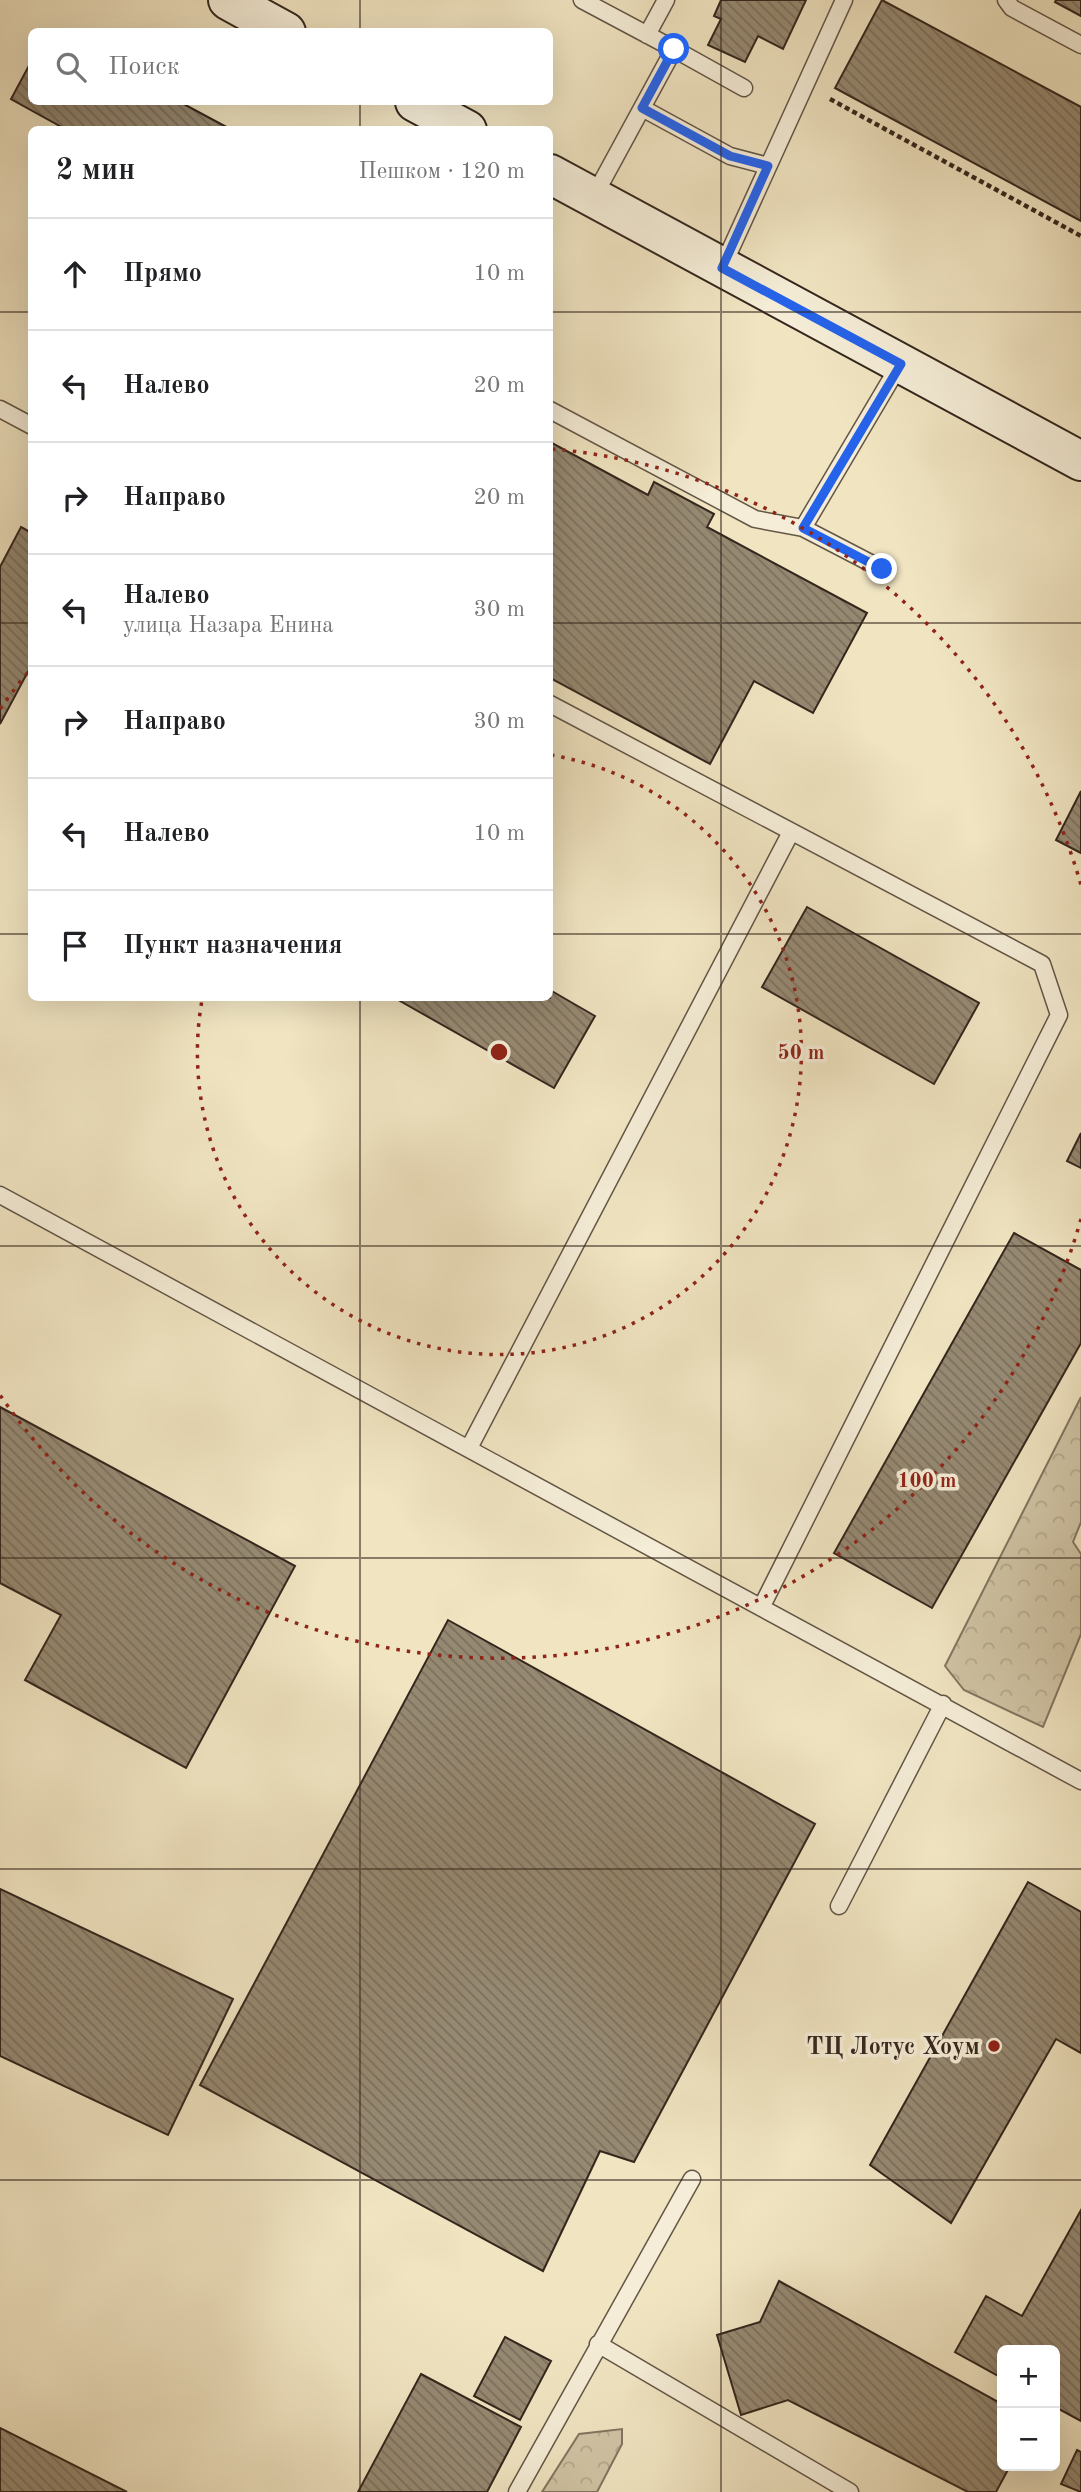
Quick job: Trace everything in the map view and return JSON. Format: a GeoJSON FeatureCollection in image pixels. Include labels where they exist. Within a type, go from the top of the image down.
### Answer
{"type":"FeatureCollection","features":[{"type":"Feature","properties":{"kind":"main road"},"geometry":{"type":"LineString","coordinates":[[228,0],[279,28]]}},
{"type":"Feature","properties":{"kind":"main road"},"geometry":{"type":"LineString","coordinates":[[421,105],[460,126]]}},
{"type":"Feature","properties":{"kind":"main road"},"geometry":{"type":"LineString","coordinates":[[553,176],[1081,461]]}},
{"type":"Feature","properties":{"kind":"lane"},"geometry":{"type":"LineString","coordinates":[[582,0],[744,88]]}},
{"type":"Feature","properties":{"kind":"lane"},"geometry":{"type":"LineString","coordinates":[[647,35],[666,0]]}},
{"type":"Feature","properties":{"kind":"lane"},"geometry":{"type":"LineString","coordinates":[[722,268],[844,0]]}},
{"type":"Feature","properties":{"kind":"lane"},"geometry":{"type":"LineString","coordinates":[[1006,0],[1012,8],[1081,45]]}},
{"type":"Feature","properties":{"kind":"lane"},"geometry":{"type":"LineString","coordinates":[[593,198],[674,49]]}},
{"type":"Feature","properties":{"kind":"lane"},"geometry":{"type":"LineString","coordinates":[[642,108],[730,156],[768,166]]}},
{"type":"Feature","properties":{"kind":"lane"},"geometry":{"type":"LineString","coordinates":[[803,528],[901,364]]}},
{"type":"Feature","properties":{"kind":"lane"},"geometry":{"type":"LineString","coordinates":[[0,410],[28,424]]}},
{"type":"Feature","properties":{"kind":"lane"},"geometry":{"type":"LineString","coordinates":[[553,412],[755,519],[803,528],[882,569]]}},
{"type":"Feature","properties":{"kind":"lane"},"geometry":{"type":"LineString","coordinates":[[553,706],[790,834],[1042,964],[1059,1015],[762,1606]]}},
{"type":"Feature","properties":{"kind":"lane"},"geometry":{"type":"LineString","coordinates":[[469,1448],[790,834]]}},
{"type":"Feature","properties":{"kind":"lane"},"geometry":{"type":"LineString","coordinates":[[0,1195],[1081,1781]]}},
{"type":"Feature","properties":{"kind":"lane"},"geometry":{"type":"LineString","coordinates":[[839,1906],[943,1704]]}},
{"type":"Feature","properties":{"kind":"lane"},"geometry":{"type":"LineString","coordinates":[[517,2492],[692,2179]]}},
{"type":"Feature","properties":{"kind":"lane"},"geometry":{"type":"LineString","coordinates":[[598,2344],[850,2492]]}},
{"type":"Feature","properties":{"kind":"path"},"geometry":{"type":"LineString","coordinates":[[804,86],[1081,236]]}},
{"type":"Feature","properties":{"kind":"green space"},"geometry":{"type":"Polygon","coordinates":[[[1081,1397],[1081,1522],[1073,1542],[1081,1554],[1081,1634],[1043,1727],[964,1690],[945,1666],[1081,1397]]]}},
{"type":"Feature","properties":{"kind":"green space"},"geometry":{"type":"Polygon","coordinates":[[[622,2429],[622,2444],[597,2492],[542,2492],[579,2434],[622,2429]]]}},
{"type":"Feature","properties":{"kind":"building"},"geometry":{"type":"Polygon","coordinates":[[[721,0],[806,0],[783,49],[758,36],[745,62],[708,45],[721,19],[714,16],[721,0]]]}},
{"type":"Feature","properties":{"kind":"building"},"geometry":{"type":"Polygon","coordinates":[[[882,0],[1081,107],[1081,221],[835,88],[882,0]]]}},
{"type":"Feature","properties":{"kind":"building"},"geometry":{"type":"Polygon","coordinates":[[[1081,0],[1081,16],[1055,2],[1081,0]]]}},
{"type":"Feature","properties":{"kind":"building"},"geometry":{"type":"Polygon","coordinates":[[[28,67],[28,105],[186,105],[225,126],[60,126],[11,99],[28,67]]]}},
{"type":"Feature","properties":{"kind":"building"},"geometry":{"type":"Polygon","coordinates":[[[553,444],[648,495],[654,482],[714,514],[707,527],[867,613],[813,713],[754,681],[710,764],[553,680],[553,444]]]}},
{"type":"Feature","properties":{"kind":"building"},"geometry":{"type":"Polygon","coordinates":[[[21,527],[28,531],[28,672],[0,724],[0,567],[21,527]]]}},
{"type":"Feature","properties":{"kind":"building"},"geometry":{"type":"Polygon","coordinates":[[[1081,791],[1081,853],[1056,840],[1081,791]]]}},
{"type":"Feature","properties":{"kind":"building"},"geometry":{"type":"Polygon","coordinates":[[[807,907],[979,1003],[934,1084],[762,987],[807,907]]]}},
{"type":"Feature","properties":{"kind":"building"},"geometry":{"type":"Polygon","coordinates":[[[553,992],[595,1016],[554,1088],[400,1001],[553,1001],[553,992]]]}},
{"type":"Feature","properties":{"kind":"building"},"geometry":{"type":"Polygon","coordinates":[[[1081,1133],[1081,1168],[1067,1161],[1081,1133]]]}},
{"type":"Feature","properties":{"kind":"building"},"geometry":{"type":"Polygon","coordinates":[[[1014,1233],[1081,1270],[1081,1343],[932,1608],[834,1553],[1014,1233]]]}},
{"type":"Feature","properties":{"kind":"building"},"geometry":{"type":"Polygon","coordinates":[[[0,1407],[295,1566],[186,1768],[25,1680],[61,1615],[0,1583],[0,1407]]]}},
{"type":"Feature","properties":{"kind":"building"},"geometry":{"type":"Polygon","coordinates":[[[448,1620],[815,1824],[634,2162],[600,2151],[543,2271],[200,2085],[448,1620]]]}},
{"type":"Feature","properties":{"kind":"building","name":"ТЦ Лотус Хоум"},"geometry":{"type":"Polygon","coordinates":[[[1028,1882],[1081,1912],[1081,2053],[1056,2039],[951,2223],[870,2165],[1028,1882]]]}},
{"type":"Feature","properties":{"kind":"building"},"geometry":{"type":"Polygon","coordinates":[[[0,1889],[233,1999],[168,2135],[0,2056],[0,1889]]]}},
{"type":"Feature","properties":{"kind":"building"},"geometry":{"type":"Polygon","coordinates":[[[1081,2210],[1081,2421],[1060,2410],[1060,2345],[997,2345],[997,2375],[955,2352],[986,2296],[1022,2316],[1081,2210]]]}},
{"type":"Feature","properties":{"kind":"building"},"geometry":{"type":"Polygon","coordinates":[[[779,2281],[997,2401],[997,2471],[1007,2471],[996,2492],[968,2492],[788,2400],[741,2415],[717,2335],[760,2322],[779,2281]]]}},
{"type":"Feature","properties":{"kind":"building"},"geometry":{"type":"Polygon","coordinates":[[[505,2337],[551,2361],[520,2420],[474,2396],[505,2337]]]}},
{"type":"Feature","properties":{"kind":"building"},"geometry":{"type":"Polygon","coordinates":[[[421,2374],[521,2427],[487,2492],[358,2492],[421,2374]]]}},
{"type":"Feature","properties":{"kind":"building"},"geometry":{"type":"Polygon","coordinates":[[[0,2428],[127,2492],[0,2492],[0,2428]]]}},
{"type":"Feature","properties":{"kind":"building"},"geometry":{"type":"Polygon","coordinates":[[[1077,2450],[1081,2452],[1081,2492],[1061,2484],[1077,2450]]]}},
{"type":"Feature","properties":{"kind":"place","name":"ТЦ Лотус Хоум"},"geometry":{"type":"Point","coordinates":[994,2046]}},
{"type":"Feature","properties":{"kind":"route"},"geometry":{"type":"LineString","coordinates":[[674,49],[642,108],[730,156],[768,166],[722,268],[901,364],[803,528],[882,569]]}}]}
